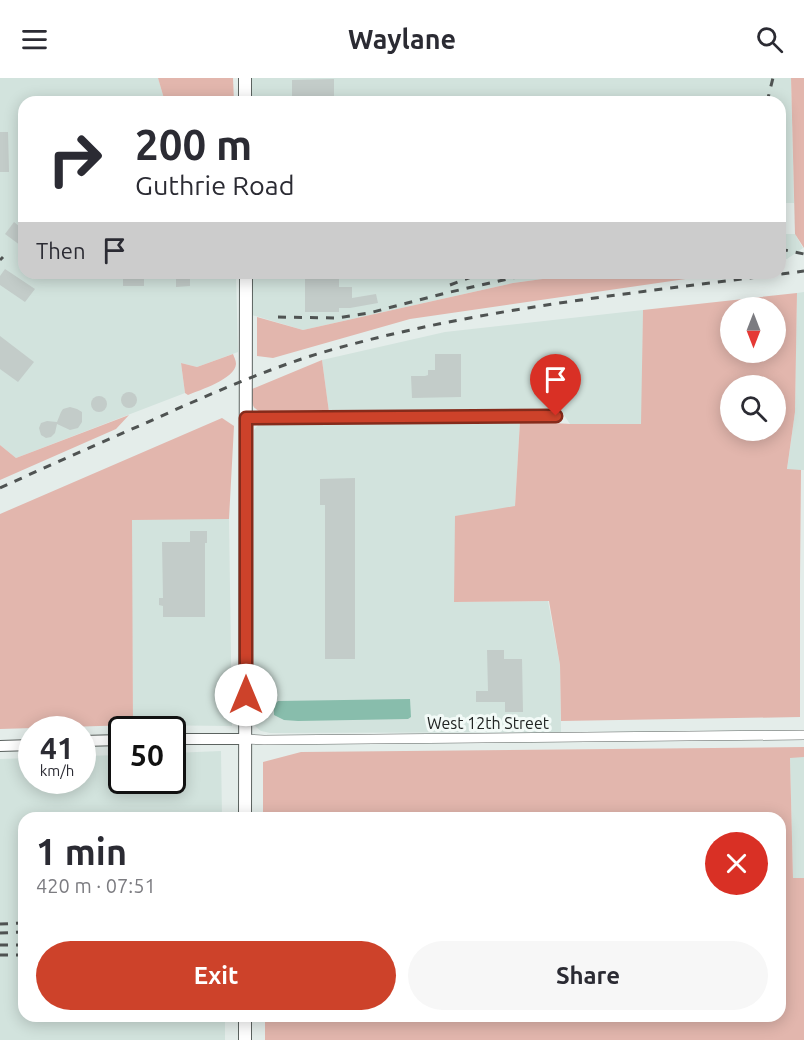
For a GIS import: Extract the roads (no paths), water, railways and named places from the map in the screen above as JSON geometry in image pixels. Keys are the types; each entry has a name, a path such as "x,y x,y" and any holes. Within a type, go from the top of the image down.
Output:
{"main road":[{"path":"245,78 245,96"},
{"path":"245,812 246,279"},
{"path":"245,1022 245,1040"}],"street":[{"path":"246,418 556,416"},
{"name":"West 12th Street","path":"186,739 804,735"},
{"path":"0,746 18,745"}],"railway":[{"path":"768,96 773,78"},
{"path":"786,250 804,254"},
{"path":"0,260 3,257"},
{"path":"786,273 804,271"},
{"path":"450,285 466,279"},
{"path":"278,317 337,318 369,313 508,279"},
{"path":"0,488 217,392 317,354 437,324 498,313 743,279"},
{"path":"0,924 18,923"},
{"path":"0,933 18,932"},
{"path":"0,945 18,945"},
{"path":"0,955 18,955"}]}
